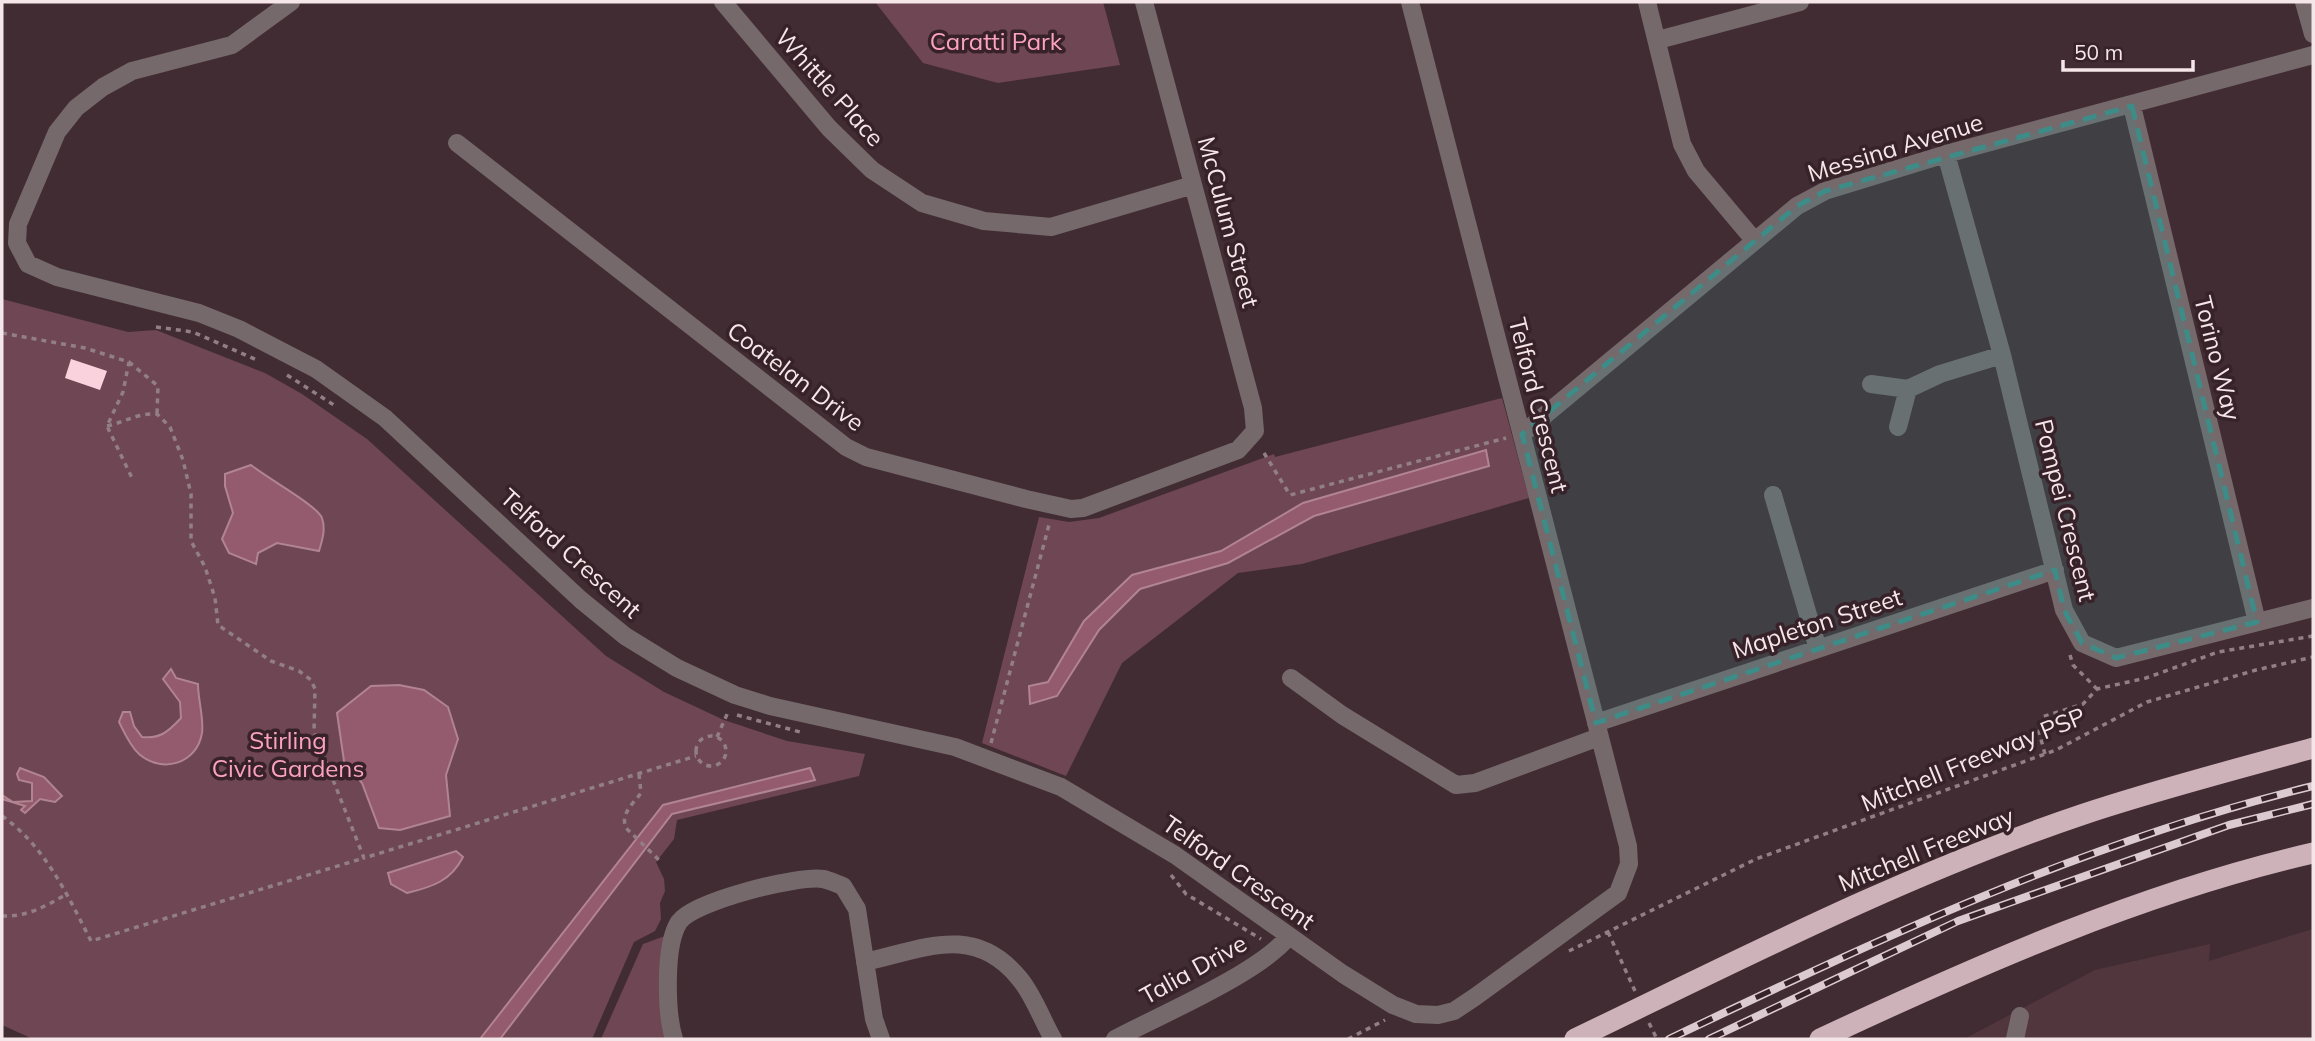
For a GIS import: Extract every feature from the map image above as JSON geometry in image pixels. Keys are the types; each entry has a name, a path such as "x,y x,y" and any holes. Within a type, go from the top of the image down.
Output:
{"highway":[{"name":"Mitchell Freeway","path":"1575,1039 1807,928 1970,858 2084,814 2313,748"},
{"path":"1820,1039 1994,961 2131,908 2273,862 2313,853"}],"street":[{"name":"Telford Crescent","path":"291,2 232,45 132,71 103,87 76,108 57,132 18,224 17,243 28,264 57,277 199,313 239,329 316,369 385,418 625,636 677,668 735,695 770,706 915,736 987,757 1061,787 1107,811 1283,943 1393,1005 1416,1014 1438,1015 1454,1011 1618,893 1626,880 1629,864 1628,846 1410,2"},
{"name":"Whittle Place","path":"723,2 829,128 872,170 922,203 984,221 1051,227 1193,185"},
{"name":"McCulum Street","path":"1144,2 1253,408 1255,431 1238,450"},
{"path":"1647,2 1682,144 1696,171 1754,240"},
{"path":"1658,40 1800,2"},
{"path":"2304,2 2313,34"},
{"name":"Messina Avenue","path":"1522,434 1797,205 1825,191 1945,154 2132,106 2313,55"},
{"name":"Torino Way","path":"2132,106 2257,622"},
{"name":"Coatelan Drive","path":"457,143 846,447 866,457 1071,509 1096,505 1238,450"},
{"name":"Pompei Crescent","path":"1945,154 2002,355 2064,610 2082,643 2116,658 2313,608"},
{"path":"1871,384 1908,389 1940,374 2002,355"},
{"path":"1898,427 1908,389"},
{"path":"1773,495 1818,649"},
{"name":"Mapleton Street","path":"1291,678 1342,715 1456,785 1475,783 1597,730 1818,649 2055,570"},
{"path":"674,1039 667,983 675,930 684,916 696,908 760,888 821,879 843,886 857,909 873,1019 881,1039"},
{"path":"865,962 947,943 979,946 1019,977 1053,1039"},
{"name":"Talia Drive","path":"1115,1039 1283,943"},
{"path":"2015,1039 2020,1016"}],"path":[{"path":"156,327 193,332 269,365"},
{"path":"2,333 85,348 130,362 158,386 157,414"},
{"path":"107,426 123,392 130,362"},
{"path":"278,370 340,409"},
{"path":"107,426 123,422 137,414 157,414 170,427 183,460 191,494 191,541 205,567 215,598 218,625 271,661 299,671 311,680 315,689 314,732 364,858"},
{"path":"107,426 132,478"},
{"path":"1264,453 1290,495 1522,434"},
{"path":"987,757 1054,505"},
{"path":"2045,754 2039,732 2042,717 2083,704 2097,690 2146,678 2218,652 2313,636"},
{"name":"Mitchell Freeway PSP","path":"1652,912 1756,859 2045,754 2162,697 2313,657"},
{"path":"716,706 765,724 816,735"},
{"path":"718,737 728,712"},
{"path":"705,736 718,737 725,746 724,757 716,765 704,765 696,756 696,744 705,736"},
{"path":"2,816 41,853 67,894 91,941 696,756"},
{"path":"639,774 641,793 625,814 626,828 659,860"},
{"path":"1166,870 1186,894 1283,943"},
{"path":"2,916 16,916 42,908 67,894"},
{"path":"1608,932 1635,992"},
{"path":"1646,1015 1657,1039"},
{"path":"1348,1039 1390,1017"}],"highlighted area":[{"path":"2132,106 2257,622 2116,658 2082,643 2064,610 2055,570 1596,723 1522,434 1797,206 1825,191"}],"shaded area":[{"path":"1486,450 1489,466 1314,516 1228,563 1140,589 1099,630 1057,696 1030,704 1029,686 1048,682 1084,621 1132,575 1221,551 1303,503"},
{"path":"251,465 301,499 322,518 324,526 319,551 277,543 258,553 256,564 229,553 222,539 233,513 225,486 225,474"},
{"path":"171,669 176,678 198,684 202,733 199,744 186,759 177,763 158,764 136,751 119,722 123,712 130,712 134,726 142,737 154,737 168,731 181,718 180,702 163,679"},
{"path":"399,685 424,690 448,707 458,739 446,775 450,816 400,830 379,828 362,783 344,761 337,713 371,686"},
{"path":"20,768 44,777 62,796 55,802 40,799 25,813 21,810 25,806 2,799 2,795 13,802 32,801 32,783 19,780 17,774"},
{"path":"810,768 815,780 672,814 500,1039 480,1039 663,805"},
{"path":"456,851 463,857 453,872 440,882 407,893 391,884 388,873"},
{"path":"2313,929 2313,1039 1964,1039 2095,970 2210,944 2209,961"}],"green space":[{"name":"Caratti Park","path":"875,2 1103,2 1120,65 998,83 923,63"},
{"name":"Stirling Civic Gardens","path":"2,299 128,332 156,330 265,373 302,394 367,439 606,656 664,692 724,720 787,741 865,754 859,776 677,820 674,839 656,862 664,879 665,891 660,903 661,919 655,931 634,942 592,1039 500,1039 672,814 814,780 810,768 663,805 480,1039 33,1039 2,1025"},
{"path":"1502,398 1529,498 1302,564 1238,573 1122,663 1066,776 982,743 1039,517 1069,522 1099,518 1274,454 1275,457"},
{"path":"665,936 659,983 666,1039 601,1039 643,944"}],"building":[{"path":"71,359 107,371 100,390 65,378"}],"railway":[{"path":"1669,1039 1905,930 2065,864 2146,835 2313,786"},
{"path":"1709,1039 1958,921 2229,825 2313,804"}]}
